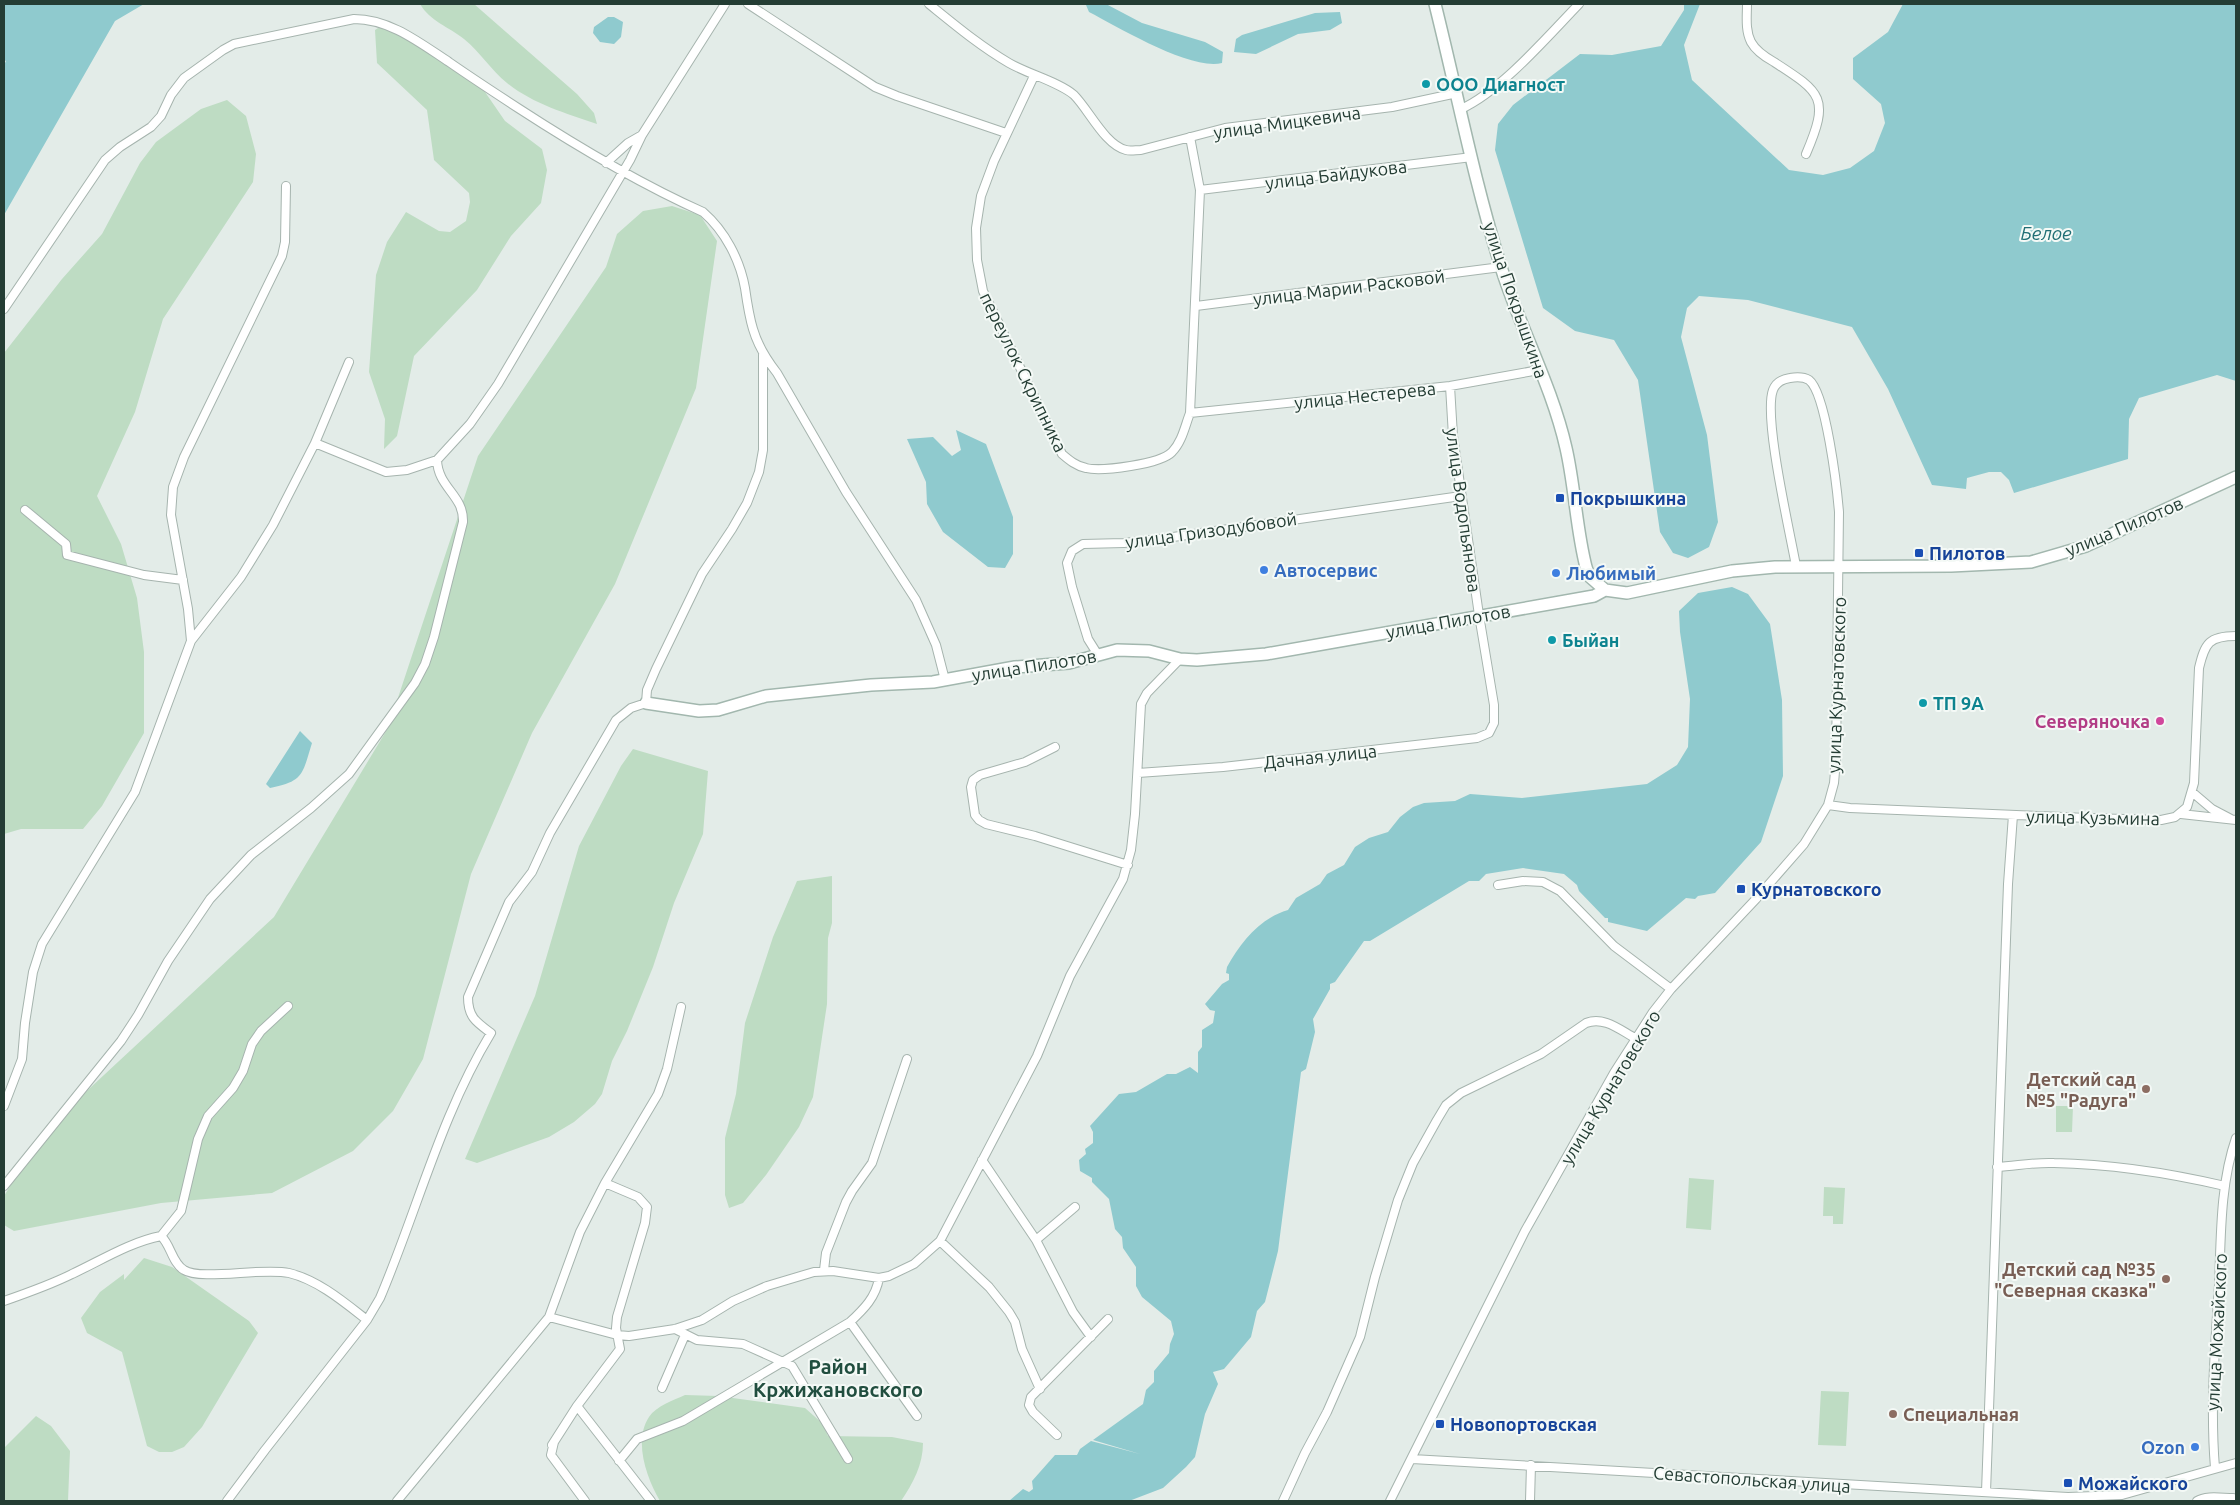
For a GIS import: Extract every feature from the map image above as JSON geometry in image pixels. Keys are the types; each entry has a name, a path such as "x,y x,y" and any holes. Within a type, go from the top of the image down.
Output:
{"street":[{"path":"315,443 386,472 397,472 437,460 470,424 498,384 642,135 725,4"},
{"path":"748,4 875,87 896,96 1006,133"},
{"name":"улица Мицкевича","path":"929,4 971,38 1008,63 1066,89 1116,146 1127,150 1141,150 1225,128 1392,107 1457,93"},
{"name":"улица Покрышкина","path":"1435,4 1501,267 1553,403 1567,449 1586,568 1589,576 1605,590"},
{"path":"1461,109 1477,100 1500,82 1544,41 1579,4"},
{"path":"1748,4 1747,32 1751,43 1762,54 1805,82 1816,95 1819,117 1806,154"},
{"path":"4,309 105,160 120,147 151,127 161,116 171,95 184,78 234,44 354,19 369,19 417,40 518,108 606,163 703,212 713,220 727,242 741,272 752,328 763,355 777,373 846,492 916,600 936,645 945,680"},
{"name":"переулок Скрипника","path":"1034,76 1006,133 981,196 976,228 977,260 983,291 1062,454 1071,462 1086,469 1154,462 1171,453 1180,441 1190,413 1200,190 1190,138"},
{"path":"606,163 628,143 642,135"},
{"name":"улица Байдукова","path":"1200,190 1472,157"},
{"path":"191,641 183,580 171,515 173,487 184,458 282,256 285,242 286,186"},
{"name":"улица Марии Расковой","path":"1196,306 1501,267"},
{"path":"227,1501 367,1320 380,1298 453,1107 467,1076 491,1033 477,1023 468,1010 468,997 509,902 532,872 550,833 616,720 631,708 646,703 647,690 656,668 702,574 737,520 759,472 763,450 763,355"},
{"path":"4,1106 22,1059 25,1023 33,972 42,944 135,792 191,641 241,577 258,551 315,443 349,362"},
{"name":"улица Нестерева","path":"1190,413 1450,386 1539,370"},
{"name":"улица Курнатовского","path":"1390,1501 1525,1232 1635,1038 1671,989 1785,867 1804,844 1828,805 1834,783 1836,760 1840,566 1836,481 1821,405 1816,390 1808,380 1800,377 1788,378 1777,382 1771,401 1773,440 1796,566"},
{"name":"улица Водопьянова","path":"1450,386 1453,436 1494,705 1494,723"},
{"path":"4,1186 121,1041 168,962 210,899 251,855 311,808 349,774 415,683 425,664 434,638 464,512 460,502 440,478 437,460"},
{"name":"улица Пилотов","path":"646,703 700,711 718,710 766,696 870,685 945,680 1015,668 1069,663 1117,650 1150,651 1180,660 1266,654 1594,596 1605,590 1627,593 1732,571 1796,566 1951,566 2031,562 2086,546 2236,477"},
{"name":"улица Гризодубовой","path":"1098,655 1088,639 1077,608 1067,563 1072,551 1083,544 1124,544 1462,496"},
{"path":"25,510 66,544 67,554 144,575 183,580"},
{"name":"улица Кузьмина","path":"1828,805 1850,808 2013,815 2161,820 2175,817 2182,814 2186,807 2196,776 2199,668 2203,651 2209,641 2216,638 2236,636"},
{"path":"549,1317 617,1335 629,1336 675,1329 702,1320 733,1301 767,1286 824,1270 879,1278 889,1276 914,1264 940,1241 1037,1056 1070,976 1123,879 1128,866 1135,814 1141,704 1147,693 1180,660"},
{"name":"Дачная улица","path":"1138,773 1223,767 1477,738 1489,733 1494,723"},
{"path":"1056,747 1037,757 980,775 973,780 971,787 975,815 986,824 1036,836 1128,866"},
{"path":"2192,792 2212,809 2234,820"},
{"path":"2182,814 2234,820"},
{"path":"1986,1492 2008,884 2013,815"},
{"path":"1498,885 1523,881 1543,882 1560,891 1614,946 1671,989"},
{"path":"4,1301 44,1288 120,1251 151,1238 161,1236 181,1211 198,1140 208,1116 233,1088 243,1071 252,1044 260,1031 288,1006"},
{"path":"397,1501 549,1317 580,1232 605,1183 658,1094 668,1068 680,1007"},
{"path":"1283,1501 1305,1453 1327,1412 1360,1337 1375,1277 1398,1200 1413,1163 1446,1105 1461,1093 1541,1054 1586,1023 1594,1020 1603,1021 1635,1038"},
{"path":"824,1270 826,1253 846,1202 872,1163 907,1059"},
{"name":"улица Можайского","path":"2215,1468 2212,1407 2225,1186 2233,1167 2236,1138"},
{"path":"982,1160 1036,1240 1073,1312 1091,1337"},
{"path":"1997,1167 2055,1163 2109,1167 2169,1173 2225,1186"},
{"path":"585,1501 551,1455 553,1443 577,1406 620,1349 617,1335 617,1317 645,1223 647,1207 638,1197 605,1183"},
{"path":"1036,1240 1075,1207"},
{"path":"161,1236 167,1241 182,1268 190,1273 271,1271 290,1273 310,1280 367,1320"},
{"path":"940,1241 989,1287 1009,1312 1015,1322 1022,1349 1040,1389"},
{"path":"619,1460 637,1439 682,1421 850,1322 874,1295 879,1278"},
{"path":"1057,1435 1032,1412 1029,1405 1032,1397 1108,1319"},
{"path":"850,1322 917,1416"},
{"path":"675,1329 697,1340 743,1344 792,1366 848,1459"},
{"path":"662,1388 685,1335"},
{"path":"577,1406 651,1501"},
{"name":"Севастопольская улица","path":"1412,1459 1433,1462 1531,1465 1880,1488 2068,1497 2105,1497 2148,1490 2236,1463"},
{"path":"1530,1501 1531,1465"},
{"path":"2197,1501 2200,1499 2233,1498"}],"green space":[{"path":"420,4 474,4 577,94 594,113 597,124 550,107 517,90 501,78 470,44 429,15"},
{"path":"384,24 474,76 505,121 542,149 547,170 541,203 511,236 477,290 414,356 397,436 384,449 385,419 369,372 376,275 387,242 406,212 439,231 450,232 466,221 470,202 469,193 434,160 427,110 377,63 375,30"},
{"path":"227,100 246,116 256,154 253,182 163,319 135,412 97,496 121,544 137,598 144,652 144,733 102,806 83,829 21,829 4,834 4,353 62,279 102,234 140,163 156,142 201,109"},
{"path":"672,206 700,215 717,241 696,388 615,584 532,733 471,874 423,1059 393,1111 353,1151 272,1193 161,1203 14,1231 4,1225 4,1196 38,1141 76,1101 274,917 388,728 478,456 606,267 617,234 643,211"},
{"path":"633,749 708,771 703,834 674,903 653,967 627,1031 612,1061 602,1094 595,1104 574,1122 549,1137 477,1163 465,1159 535,996 579,846 621,766"},
{"path":"832,876 832,923 828,938 827,1004 813,1097 799,1127 766,1175 743,1203 729,1208 725,1195 725,1138 736,1094 745,1023 773,937 797,881"},
{"path":"2056,1106 2073,1106 2072,1132 2056,1132"},
{"path":"1689,1178 1714,1180 1711,1230 1686,1228"},
{"path":"1824,1187 1845,1188 1843,1224 1833,1224 1833,1216 1823,1216"},
{"path":"144,1258 172,1267 249,1321 258,1333 202,1427 184,1447 172,1452 159,1452 147,1446 122,1352 87,1333 81,1318 100,1292 124,1274 124,1280"},
{"path":"1821,1391 1849,1392 1846,1446 1818,1445"},
{"path":"685,1395 718,1396 805,1408 822,1423 828,1436 892,1437 923,1443 919,1466 913,1481 901,1501 660,1501 644,1460 642,1437 644,1427 652,1413"},
{"path":"36,1416 51,1426 70,1451 68,1501 4,1501 4,1448"}],"water":[{"path":"4,4 144,4 115,21 4,215 4,65 6,61 4,60"},
{"path":"1106,4 1142,23 1205,42 1223,52 1222,63 1209,64 1192,61 1155,46 1089,12 1086,5"},
{"name":"Белое","path":"1684,4 1700,4 1684,45 1692,80 1789,170 1823,175 1850,168 1874,151 1885,123 1881,104 1853,79 1853,58 1888,32 1903,4 2236,4 2236,381 2217,375 2139,398 2129,419 2128,459 2014,493 2009,480 2001,472 1989,472 1967,478 1966,489 1932,485 1888,389 1852,327 1748,300 1699,296 1687,308 1681,337 1707,435 1718,522 1709,547 1688,558 1673,553 1660,532 1638,380 1614,340 1575,331 1543,308 1495,150 1498,124 1513,105 1580,54 1612,55 1661,46 1684,10"},
{"path":"1340,12 1342,23 1330,30 1298,34 1256,54 1234,52 1236,39 1242,35 1315,13"},
{"path":"608,17 614,17 623,22 621,37 614,44 600,42 593,33 594,27"},
{"path":"956,430 986,444 1013,517 1013,554 1005,568 988,567 943,532 927,504 926,482 907,439 933,437 952,456 961,450"},
{"path":"1732,587 1748,594 1770,624 1782,700 1783,776 1761,842 1715,893 1698,896 1695,899 1686,898 1647,931 1608,922 1608,918 1605,918 1579,891 1577,885 1564,874 1523,868 1486,874 1479,881 1469,881 1370,941 1364,941 1335,982 1330,984 1330,989 1313,1019 1315,1032 1306,1069 1301,1072 1278,1251 1265,1302 1257,1311 1251,1337 1224,1369 1213,1372 1218,1384 1205,1414 1195,1457 1163,1488 1129,1501 1009,1501 1023,1489 1029,1492 1033,1489 1032,1481 1055,1455 1077,1455 1080,1449 1091,1441 1140,1454 1093,1440 1143,1404 1146,1390 1154,1382 1154,1371 1169,1353 1174,1334 1171,1321 1142,1297 1136,1286 1136,1267 1123,1248 1122,1237 1115,1229 1109,1199 1092,1182 1092,1178 1080,1171 1079,1160 1086,1154 1085,1149 1093,1143 1093,1132 1090,1126 1119,1094 1136,1092 1167,1074 1176,1074 1190,1067 1198,1073 1198,1052 1202,1047 1202,1030 1213,1023 1215,1011 1210,1010 1205,1004 1222,984 1229,980 1229,974 1226,973 1227,967 1245,940 1260,925 1288,910 1296,898 1320,884 1327,874 1344,865 1355,847 1369,838 1388,832 1400,817 1413,807 1424,803 1455,801 1470,794 1522,798 1647,784 1677,765 1688,747 1690,699 1680,632 1679,611 1698,593"},
{"path":"300,731 312,743 300,775 290,783 270,788 266,784"}],"place":[{"name":"ООО Диагност","path":"1426,84"},
{"name":"Покрышкина","path":"1560,498"},
{"name":"Пилотов","path":"1919,553"},
{"name":"Автосервис","path":"1264,570"},
{"name":"Любимый","path":"1556,573"},
{"name":"Быйан","path":"1552,640"},
{"name":"ТП 9А","path":"1923,703"},
{"name":"Северяночка","path":"2160,721"},
{"name":"Курнатовского","path":"1741,889"},
{"name":"Детский сад №5 \"Радуга\"","path":"2146,1089"},
{"name":"Детский сад №35 \"Северная сказка\"","path":"2166,1279"},
{"name":"Специальная","path":"1893,1414"},
{"name":"Новопортовская","path":"1440,1424"},
{"name":"Ozon","path":"2195,1447"},
{"name":"Можайского","path":"2068,1483"}],"district":[{"name":"Район Кржижановского","path":"838,1378"}]}
